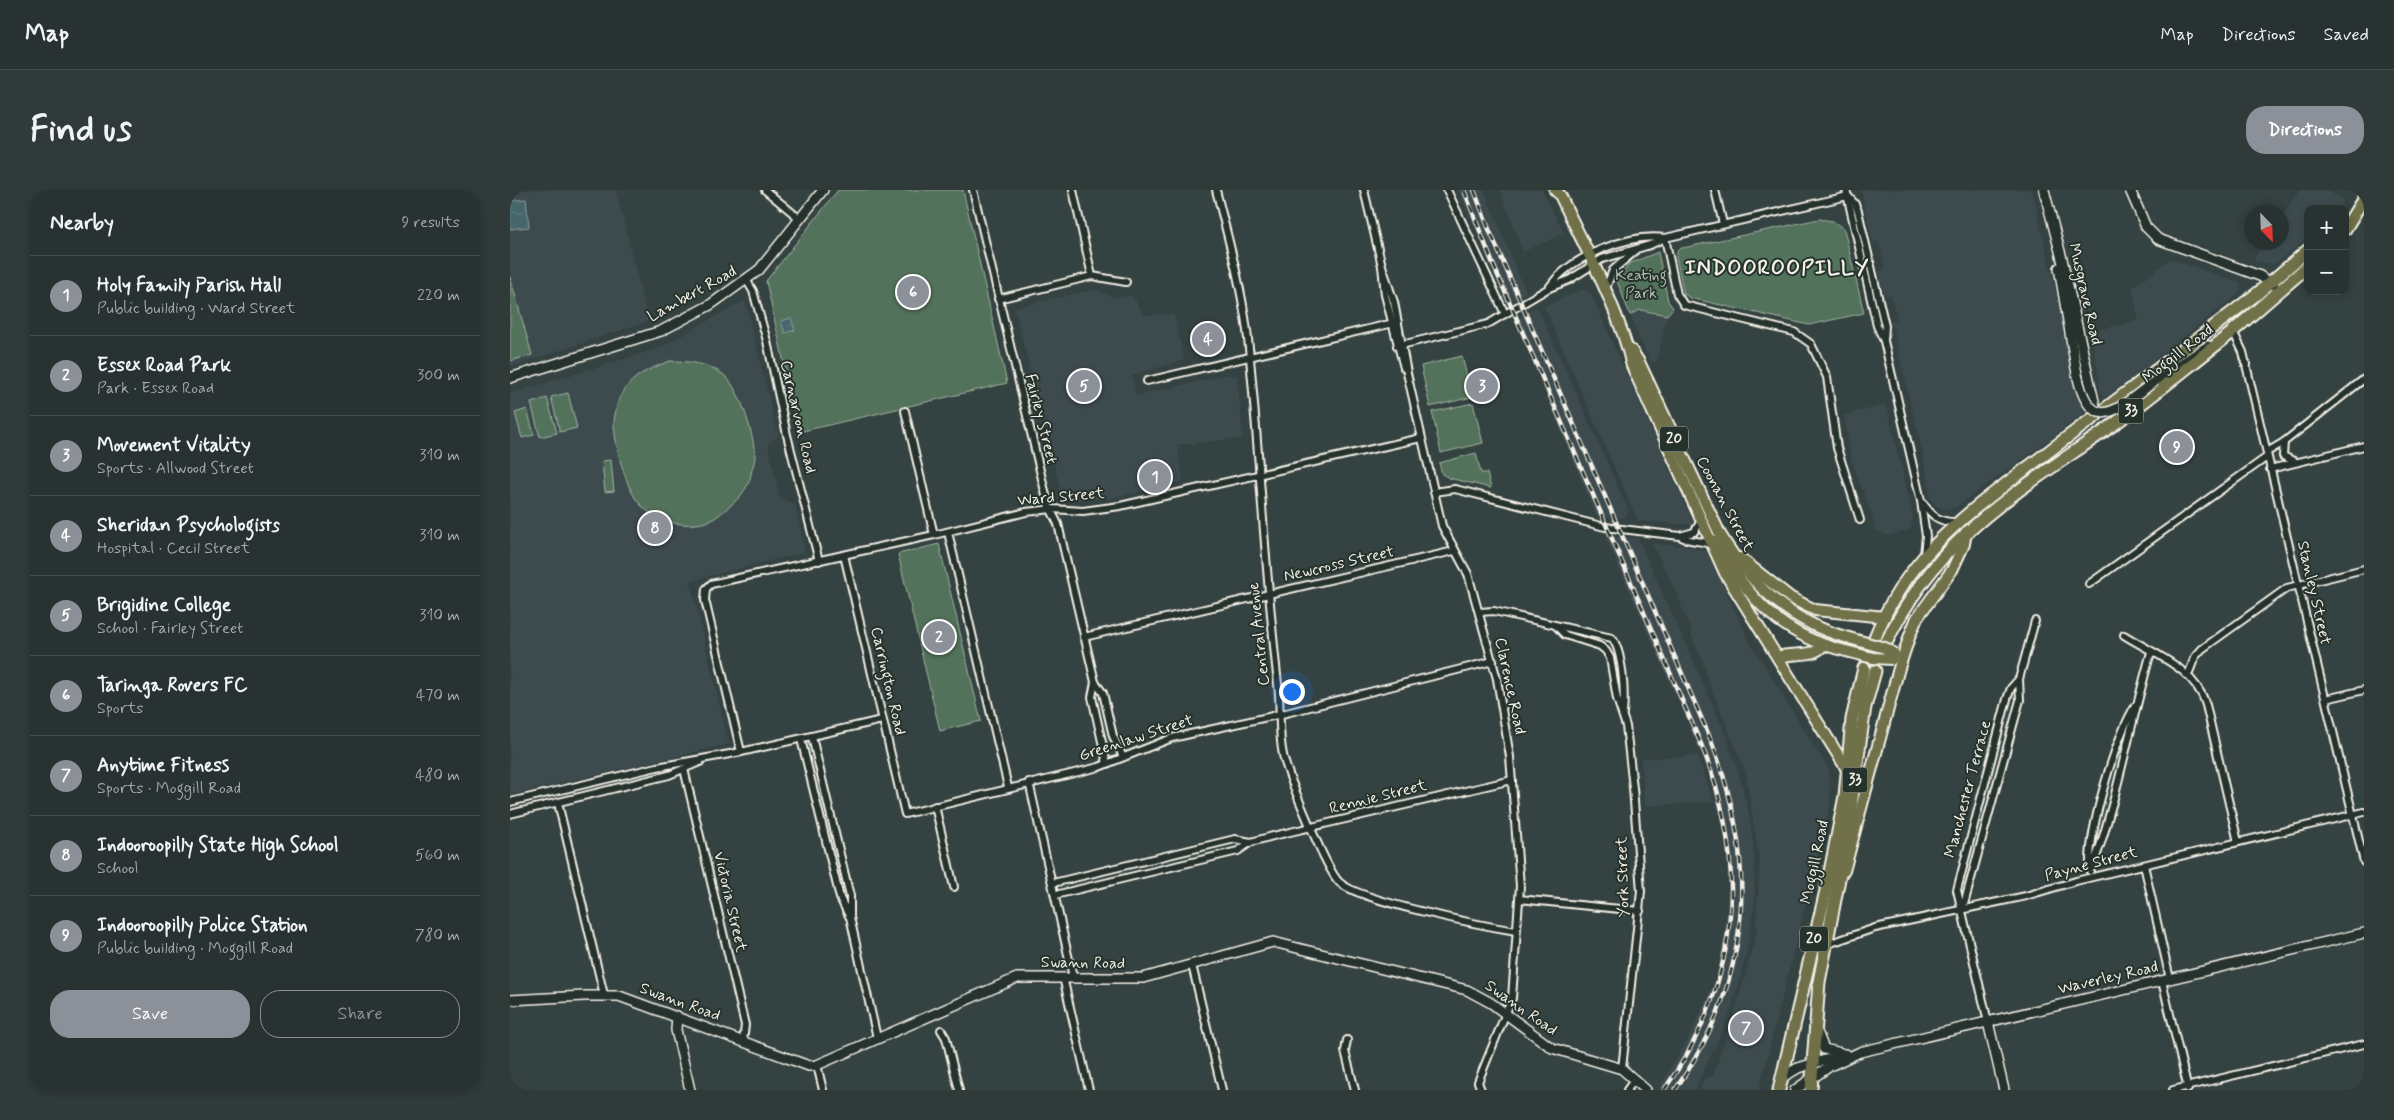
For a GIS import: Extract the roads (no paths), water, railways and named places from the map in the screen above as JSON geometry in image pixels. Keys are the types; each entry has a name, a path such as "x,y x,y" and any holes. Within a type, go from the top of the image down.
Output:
{"highway":[{"path":"2349,211 2364,197"},
{"path":"2349,222 2364,197"},
{"name":"Moggill Road","path":"1874,640 1906,579 1924,555 1958,522 2096,413 2271,282 2304,253"},
{"name":"Moggill Road","path":"1886,643 1917,587 1945,553 1966,532 2001,503 2133,410 2232,333 2304,269"},
{"name":"Moggill Road","path":"1781,1086 1826,891 1845,796 1852,719 1870,669 1846,840 1825,945 1815,1027 1811,1084"}],"main road":[{"name":"Coonan Street","path":"1558,192 1607,296 1627,345 1632,366 1725,574 1848,771"},
{"name":"Coonan Street","path":"1627,345 1639,362 1720,534 1734,556 1758,586 1780,606 1809,623 1885,648 1895,660"},
{"name":"Coonan Street","path":"1676,464 1683,472 1726,559 1758,604 1779,622 1823,645 1873,658 1895,660"},
{"path":"1895,660 1905,650 1917,618 1960,556 1966,532"},
{"path":"1734,556 1744,560 1777,589 1810,608 1829,613 1885,617"},
{"path":"1778,657 1790,653 1814,652 1820,649 1823,645 1817,630 1809,623"},
{"name":"Moggill Road","path":"1837,890 1849,858 1895,660"}],"street":[{"path":"765,190 800,219"},
{"name":"Lambert Road","path":"510,378 661,331 710,305 746,281 770,257 823,190"},
{"name":"Fairley Street","path":"973,190 1048,504 1058,524 1095,682 1103,693 1112,734 1123,756"},
{"path":"1073,190 1092,276"},
{"name":"Central Avenue","path":"1216,190 1243,306 1250,356 1268,594 1284,758 1333,874 1341,884 1351,890 1492,928 1516,931"},
{"name":"Clarence Road","path":"1364,190 1382,266 1385,295 1395,323 1442,526 1468,574 1493,661 1500,694 1512,780 1519,861 1519,899 1512,998 1478,1082 1481,1090"},
{"path":"1448,190 1506,314"},
{"path":"1715,190 1723,224"},
{"name":"Musgrave Road","path":"2044,190 2096,413"},
{"path":"2130,190 2146,227 2158,239 2271,282 2279,291"},
{"path":"1607,296 1606,285 1613,270 1625,258 1644,247 1665,238 1847,193 1858,211 1885,326 1884,341 1921,501 1926,536 1924,555"},
{"path":"1400,345 1482,326 1549,288 1569,280 1591,260 1600,248 1652,237 1665,238"},
{"path":"1665,238 1677,293 1684,304 1794,332 1811,344 1827,377 1837,448 1860,520"},
{"path":"2056,240 2061,289 2078,374 2084,400 2091,409 2102,413 2119,408 2155,381 2232,333"},
{"path":"1549,288 1557,277 1591,260 1644,247"},
{"path":"998,299 1092,276 1126,282"},
{"name":"Carnarvon Road","path":"746,281 753,291 767,341 787,435 819,561"},
{"path":"1147,381 1395,323"},
{"name":"Stanley Street","path":"2232,333 2243,352 2364,862"},
{"path":"2089,584 2267,455 2364,379"},
{"path":"905,411 934,535"},
{"name":"Ward Street","path":"741,752 705,600 706,589 711,584 844,556 1026,512 1052,509 1083,511 1110,508 1421,438"},
{"path":"2284,442 2283,456 2298,462"},
{"path":"2270,468 2364,446"},
{"path":"1434,492 1455,489 1605,528 1680,536 1694,532 1701,521"},
{"path":"1921,501 1936,519 1958,522"},
{"path":"948,532 1008,787"},
{"path":"1680,536 1684,539 1707,542 1711,546"},
{"name":"Newcross Street","path":"1084,638 1454,551"},
{"name":"Carrington Road","path":"844,556 905,814"},
{"path":"2188,675 2195,657 2204,647 2279,593 2298,585 2364,569"},
{"name":"York Street","path":"1479,612 1494,611 1612,638 1618,650 1624,700 1623,714 1633,788 1640,911 1622,1069"},
{"name":"Manchester Terrace","path":"1963,909 2020,700 2019,679 2035,621"},
{"name":"York Street","path":"1556,626 1566,635 1600,646 1606,651 1610,658 1616,699 1623,714"},
{"path":"2124,635 2188,675 2197,685 2204,699 2238,842"},
{"path":"2089,874 2100,847 2133,728 2136,703 2151,652"},
{"name":"Greenlaw Street","path":"905,814 1107,764 1172,738 1280,714 1493,661"},
{"name":"Manchester Terrace","path":"2004,1090 1958,885 2007,699 2011,688 2019,679"},
{"name":"Fairley Street","path":"1095,682 1092,698 1107,764"},
{"path":"2326,699 2364,690"},
{"path":"2089,874 2092,838 2112,762 2122,728 2136,703"},
{"path":"510,802 657,767 741,752 882,720"},
{"path":"812,737 850,896 850,916 877,1038"},
{"path":"801,739 840,898 850,916"},
{"path":"510,814 684,769 706,758"},
{"name":"Victoria Street","path":"684,769 745,1025 743,1042"},
{"name":"Rennie Street","path":"1055,895 1238,851 1251,842 1512,780"},
{"path":"1029,782 1073,977"},
{"path":"558,803 604,996"},
{"path":"935,806 954,887"},
{"name":"Payne Street","path":"1825,945 1912,919 2026,896 2089,874 2144,865 2364,812"},
{"name":"Rennie Street","path":"1053,883 1235,839 1251,842"},
{"path":"2144,865 2188,1088"},
{"path":"1519,899 1640,911"},
{"name":"Waverley Road","path":"1781,1086 1794,1070 1845,1054 2364,933"},
{"name":"Swann Road","path":"510,1000 604,996 623,997 800,1064 817,1065 1007,982 1025,977 1143,978 1276,942 1456,987 1482,998 1552,1048 1622,1069 1645,1089"},
{"path":"1192,965 1222,1090"},
{"path":"1063,977 1089,1090"},
{"path":"677,1016 676,1030 690,1090"},
{"path":"1815,1027 1824,1049 1845,1054"},
{"path":"941,1030 946,1038 959,1090"},
{"path":"1347,1040 1345,1051 1355,1090"},
{"path":"2173,1090 2188,1088 2364,1044"},
{"name":"Waverley Road","path":"1795,1090 1811,1084 1837,1062 1860,1052"},
{"path":"817,1065 823,1090"},
{"path":"1627,1090 1635,1079"}],"water":[{"path":"526,199 529,227 510,229 510,201"},
{"path":"791,318 795,330 785,333 781,321"}],"railway":[{"path":"1464,190 1493,264 1701,744 1717,789 1727,834 1731,878 1729,922 1722,966 1709,1008 1689,1050 1664,1090"},
{"path":"1474,190 1488,227 1710,738 1726,784 1736,830 1741,875 1740,919 1733,963 1720,1006 1701,1048 1675,1090"}],"place":[{"name":"Taringa Rovers FC","path":"913,292"},
{"name":"Sheridan Psychologists","path":"1208,339"},
{"name":"Brigidine College","path":"1084,386"},
{"name":"Movement Vitality","path":"1482,386"},
{"name":"Indooroopilly Police Station","path":"2177,447"},
{"name":"Holy Family Parish Hall","path":"1155,477"},
{"name":"Indooroopilly State High School","path":"655,528"},
{"name":"Essex Road Park","path":"939,637"},
{"name":"Anytime Fitness","path":"1746,1028"}],"district":[{"name":"INDOOROOPILLY","path":"1777,268"}],"park label":[{"name":"Keating Park","path":"1641,284"}]}
